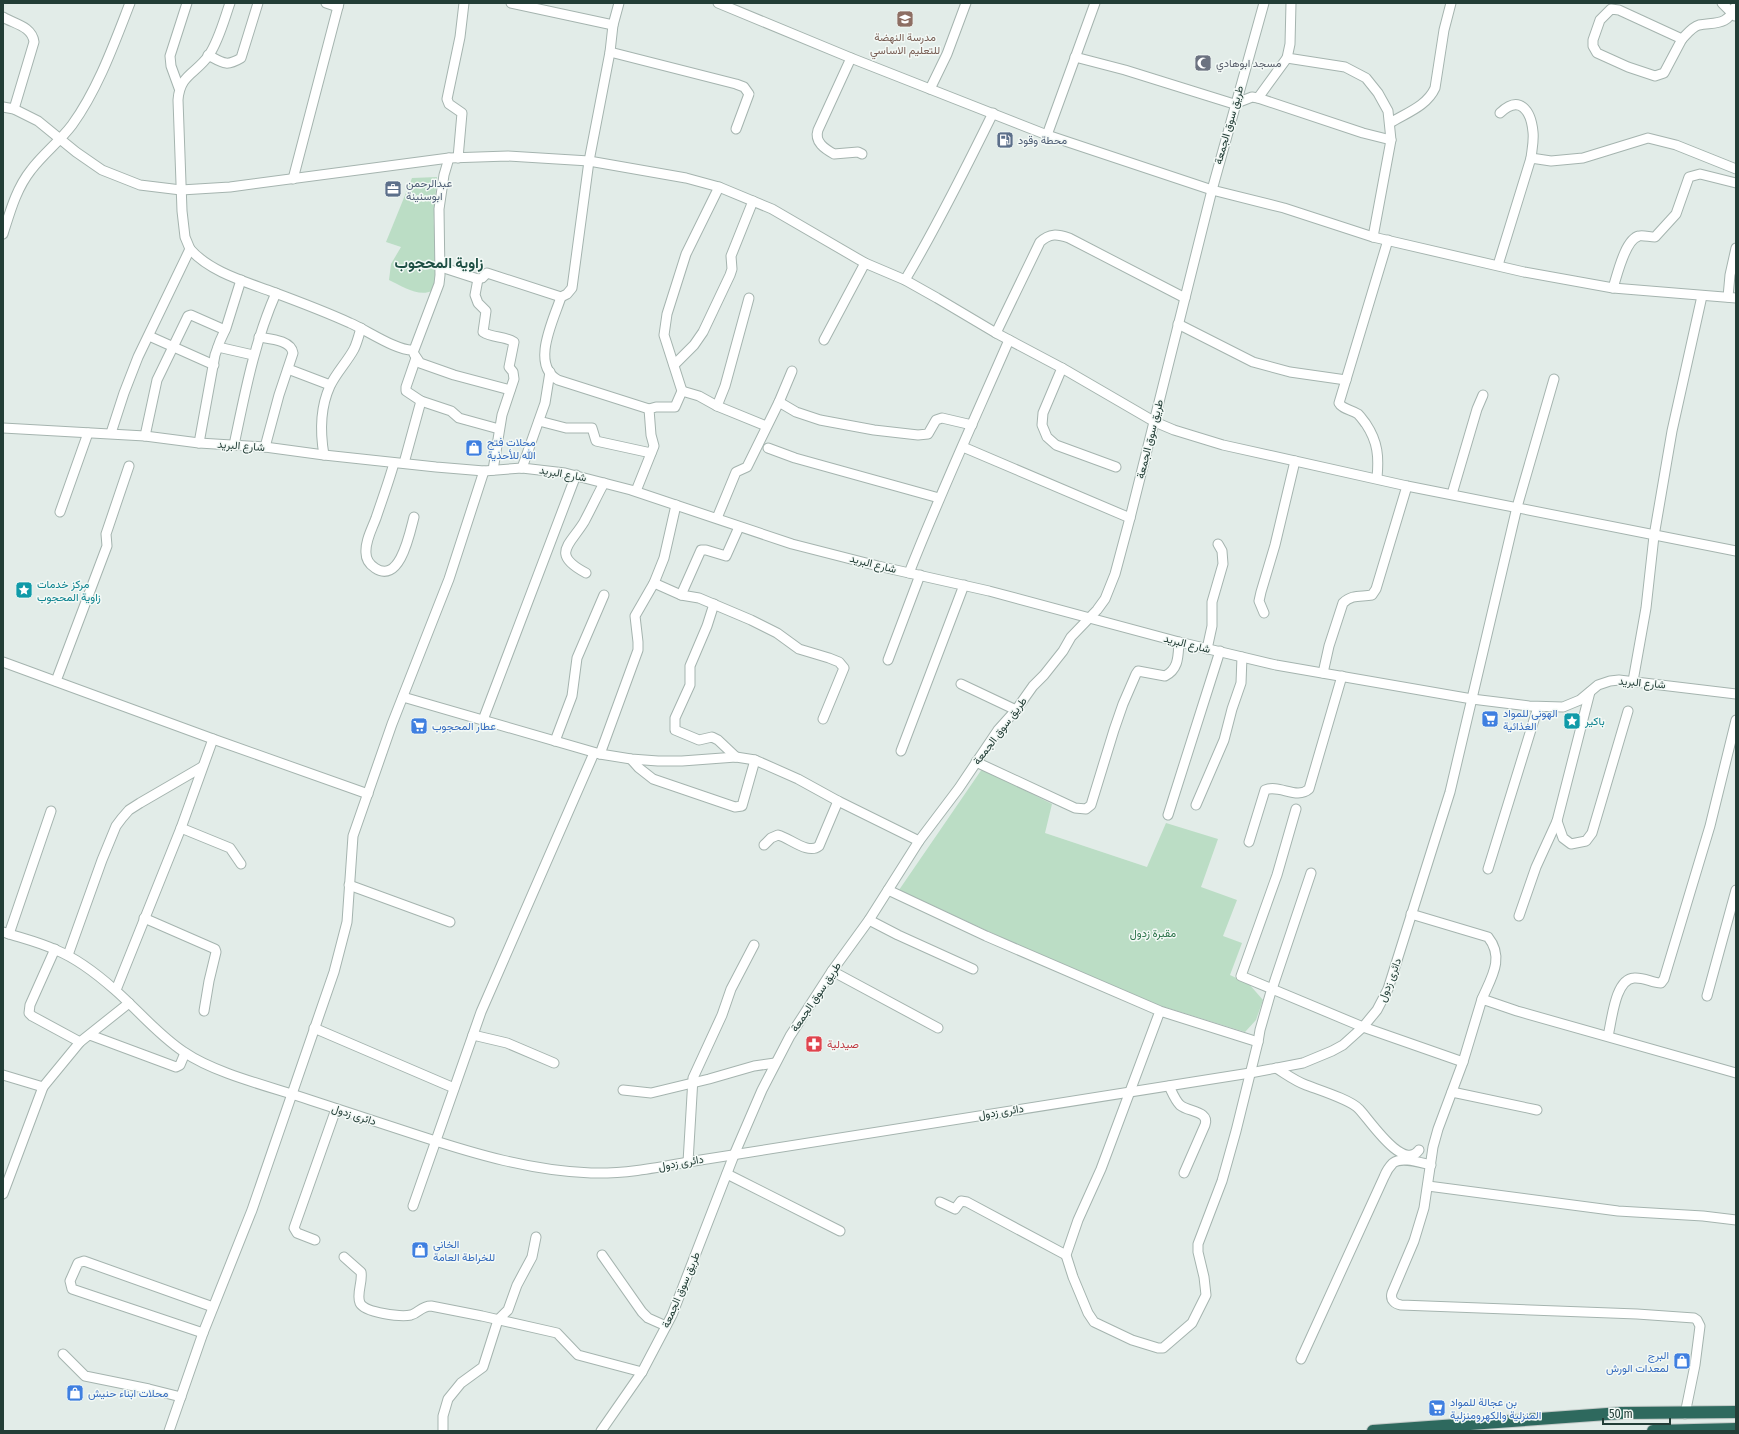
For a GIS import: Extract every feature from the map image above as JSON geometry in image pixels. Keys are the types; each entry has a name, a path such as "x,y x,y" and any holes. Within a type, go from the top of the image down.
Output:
{"highway":[{"path":"1373,1431 1621,1413 1685,1414 1736,1412"},
{"path":"1653,1431 1736,1429"}],"street":[{"path":"3,232 21,185 40,158 72,124 86,101 112,48 130,3"},
{"path":"187,3 170,56 171,66 179,88 181,190 184,230 190,249 204,262 241,280 341,319 414,354 420,363 454,375 510,390"},
{"path":"179,88 208,55 220,32 230,3"},
{"path":"208,55 225,64 232,63 241,58 258,3"},
{"path":"293,179 338,5 326,3"},
{"path":"458,158 462,113 449,104 447,99 460,37 464,3"},
{"path":"511,3 613,25"},
{"path":"441,267 478,279 482,278 487,273 561,297 567,294 572,288 589,161 610,52 613,25 619,3"},
{"path":"718,3 851,58 1047,135 1212,190 1284,208 1373,237 1524,272 1613,288 1702,296 1732,297 1730,275 1736,248"},
{"path":"930,89 947,54 966,3"},
{"path":"1047,135 1095,3"},
{"name":"طريق سوق الجمعة","path":"601,1431 642,1372 666,1326 734,1155 775,1063 790,1036 832,972 869,920 919,840 959,788 998,730 1063,651 1071,637 1098,610 1110,588 1155,422 1178,324 1234,104 1256,36 1264,3"},
{"path":"1258,98 1287,58 1290,44 1291,3"},
{"path":"1390,123 1425,102 1431,96 1435,88 1444,30 1451,3"},
{"path":"1682,39 1619,10 1611,9 1600,20 1593,40 1593,46 1597,53 1628,67 1655,76 1664,73 1682,39 1688,32 1698,26 1721,22 1735,12 1722,3"},
{"path":"3,18 26,29 33,38 34,42 14,109"},
{"path":"610,52 715,78 744,87 749,94 736,129"},
{"path":"1075,57 1133,72 1234,104 1252,97 1258,98 1362,133 1392,140"},
{"path":"851,58 818,130 817,138 819,143 834,154 858,152 862,154"},
{"path":"1287,58 1345,67 1366,78 1378,93 1388,111 1392,140 1373,237"},
{"path":"1498,265 1531,158 1533,133 1528,111 1522,106 1514,104 1506,108 1500,114"},
{"path":"3,106 14,109 38,121 89,162 116,176 140,185 181,190 293,179 449,158 508,156 589,161 686,178 719,187 772,209 865,262 905,280 1155,422 1200,439 1408,486 1654,536 1736,551"},
{"path":"905,280 938,223 993,113"},
{"path":"1531,158 1551,161 1583,158 1648,138 1676,145 1736,169"},
{"path":"449,158 444,175 439,209 441,267 439,284 415,348 406,391 421,401 451,411 459,418 499,429"},
{"path":"1613,288 1619,267 1629,245 1636,237 1641,235 1655,237 1668,224 1676,214 1689,177 1700,174 1736,183"},
{"path":"561,297 545,346 544,358 547,368 558,380 649,409 652,407 675,407 682,391 664,335 665,321 671,297 686,254 719,187"},
{"path":"674,365 694,345 703,332 730,276 732,269 731,256 753,202"},
{"path":"996,333 1040,242 1051,235 1059,235 1069,238 1185,298"},
{"path":"1377,478 1377,447 1372,434 1360,416 1340,405 1339,399 1388,240"},
{"path":"110,433 124,393 148,336 190,249"},
{"path":"824,340 865,262"},
{"path":"169,1431 203,1333 252,1210 293,1094 342,944 347,922 353,836 403,697 449,580 489,471 514,375 509,364 514,342 483,332 486,311 478,303 475,295 478,279"},
{"path":"199,443 218,347 241,280"},
{"path":"234,445 253,355 276,293"},
{"path":"1633,681 1646,608 1654,536 1672,431 1702,296"},
{"path":"717,406 725,386 749,298"},
{"path":"145,436 157,380 189,315 225,330"},
{"path":"1178,324 1253,362 1290,372 1346,380"},
{"path":"324,456 321,438 322,410 330,385 354,349 360,328"},
{"path":"148,336 214,364"},
{"path":"259,337 289,345 293,353 265,447"},
{"path":"909,573 938,498 963,447 1009,340"},
{"path":"218,347 253,355"},
{"path":"1062,368 1043,413 1042,425 1047,437 1056,445 1116,467"},
{"path":"288,369 330,385"},
{"path":"717,518 736,472 747,467 779,402 792,371"},
{"path":"522,468 545,403 550,372"},
{"name":"دائرى زدول","path":"6,933 55,949 68,955 116,990 160,1033 185,1053 231,1074 477,1154 521,1164 576,1172 628,1172 1250,1073 1303,1063 1320,1057 1343,1044 1363,1027 1377,1010 1388,989 1450,792 1517,507 1554,379"},
{"path":"682,391 700,396 717,406 766,426"},
{"path":"1452,494 1477,409 1483,395"},
{"path":"414,516 403,552 394,567 388,571 382,571 372,566 366,559 367,543 399,463 421,401"},
{"path":"779,402 796,412 820,420 874,430 918,435 928,434 936,420 942,418 972,425"},
{"path":"636,491 654,446 651,435 649,409"},
{"path":"539,421 566,428 592,428 596,441 650,453"},
{"name":"شارع البريد","path":"3,428 110,433 199,443 265,447 324,456 399,463 489,471 522,468 576,475 636,491 792,544 964,585 1207,649 1323,673 1472,699 1507,704 1563,706 1580,700 1598,685 1610,681 1633,681 1736,694"},
{"path":"60,512 88,433"},
{"path":"963,447 1130,518"},
{"path":"768,448 795,458 938,498"},
{"path":"1264,613 1259,601 1295,461"},
{"path":"56,682 107,546 106,534 129,466"},
{"path":"483,720 576,475"},
{"path":"586,573 572,565 566,554 567,545 585,519 604,482"},
{"path":"1323,673 1329,646 1343,603 1348,598 1355,596 1372,595 1376,590 1408,486"},
{"path":"413,1206 473,1034 597,753 638,650 635,616 654,583 664,558 676,504"},
{"path":"681,595 701,550 726,556 739,527"},
{"path":"1207,649 1212,626 1212,598 1223,564 1222,551 1218,544"},
{"path":"888,660 920,575"},
{"path":"654,583 681,595 699,598 714,604 777,633 799,649 829,658 842,664 844,668 823,719"},
{"path":"901,751 964,585"},
{"path":"555,741 572,696 577,658 604,595"},
{"path":"714,604 707,626 690,666 690,685 675,718 675,730 699,740 712,737 718,740 736,757"},
{"path":"976,762 1065,804 1083,810 1089,808 1092,805 1123,704 1136,674 1138,671 1143,671 1165,676 1172,672 1177,664 1180,642"},
{"path":"1168,814 1220,651"},
{"path":"1196,805 1224,740 1241,683 1242,657"},
{"path":"3,662 213,740 368,794"},
{"path":"1249,842 1265,790 1273,788 1301,793 1309,790 1342,676"},
{"path":"961,684 1016,710"},
{"path":"1518,916 1536,867 1557,821 1590,692"},
{"path":"403,697 597,753 631,759 682,761 736,757 755,760 798,779 838,801 919,840"},
{"path":"1488,869 1538,706"},
{"path":"1557,821 1563,838 1571,844 1586,841 1592,833 1628,711"},
{"path":"1608,1036 1619,990 1625,981 1632,978 1642,978 1656,983 1661,983 1664,979 1710,826 1736,720"},
{"path":"116,990 181,828 213,740"},
{"path":"631,759 639,768 653,779 735,807 742,806 755,760"},
{"path":"68,955 102,860 116,826 129,810 202,767"},
{"path":"764,845 771,838 778,835 809,849 816,848 819,846 838,801"},
{"path":"1296,809 1277,874 1241,976 1363,1027 1462,1062"},
{"path":"6,933 51,811"},
{"path":"181,828 230,848 241,864"},
{"path":"1160,1012 1101,1169 1078,1220 1066,1254 1073,1277 1088,1313 1094,1322 1132,1340 1158,1348 1166,1347 1189,1325 1206,1295 1206,1286 1199,1258 1198,1244 1226,1168 1244,1102 1260,1030 1272,989 1311,873"},
{"path":"349,885 450,922"},
{"path":"888,890 986,936 1160,1012 1258,1042"},
{"path":"1707,996 1736,890"},
{"path":"1411,914 1488,937 1495,945 1496,966 1482,999 1452,1092 1438,1129 1433,1147 1428,1186 1414,1241 1392,1293 1392,1299 1397,1304 1694,1318 1700,1326 1696,1365 1685,1414"},
{"path":"144,918 215,949 216,952 204,1011"},
{"path":"869,920 898,935 973,969"},
{"path":"688,1162 692,1084 698,1066 722,1015 729,993 754,945"},
{"path":"55,949 30,1005 29,1013 80,1042"},
{"path":"832,972 938,1028"},
{"path":"1482,999 1517,1011 1736,1072"},
{"path":"3,1194 43,1087 80,1042 129,1003"},
{"path":"314,1028 454,1088"},
{"path":"473,1034 506,1043 554,1063"},
{"path":"90,1035 176,1067 180,1065 185,1053"},
{"path":"623,1090 651,1093 692,1084 754,1066 775,1063"},
{"path":"1276,1068 1296,1080 1355,1105 1394,1149 1411,1155 1416,1154 1419,1150"},
{"path":"3,1075 43,1087"},
{"path":"1169,1086 1181,1106 1203,1114 1205,1119 1205,1125 1184,1173"},
{"path":"1452,1092 1537,1110"},
{"path":"315,1240 298,1233 294,1228 336,1109"},
{"path":"1301,1359 1380,1184 1389,1169 1394,1163 1400,1160 1431,1165"},
{"path":"727,1174 840,1231"},
{"path":"1428,1186 1618,1211 1703,1216 1736,1220"},
{"path":"940,1202 955,1209 961,1201 967,1202 1066,1254"},
{"path":"443,1431 444,1416 448,1399 462,1383 483,1367 498,1320 508,1310 517,1285 532,1257 536,1238"},
{"path":"602,1256 642,1312 648,1318 666,1326"},
{"path":"344,1257 361,1272 359,1298 361,1305 366,1308 399,1316 412,1314 424,1307 430,1306 498,1320 557,1334 578,1355 642,1372"},
{"path":"203,1333 72,1289 70,1281 78,1264 84,1261 213,1307"},
{"path":"63,1354 85,1376 149,1389 181,1398"}],"green space":[{"path":"437,177 434,209 434,235 438,259 438,275 432,291 421,293 410,290 389,280 391,264 401,247 386,242 412,178"},
{"name":"مقبرة زدول","path":"982,769 1052,804 1045,833 1147,867 1166,823 1218,839 1201,887 1237,900 1223,936 1242,943 1230,975 1249,984 1263,1000 1256,1020 1245,1032 1142,1000 1085,976 899,890"}],"place":[{"name":"مدرسة النهضة للتعليم الاساسي","path":"905,19"},
{"name":"مسجد ابوهادي","path":"1203,63"},
{"name":"محطة وقود","path":"1005,140"},
{"name":"عبدالرحمن ابوسنينة","path":"393,189"},
{"name":"محلات فتح الله للأحذية","path":"474,448"},
{"name":"مركز خدمات زاوية المحجوب","path":"24,590"},
{"name":"الهونى للمواد الغذائية","path":"1490,719"},
{"name":"باكير","path":"1572,721"},
{"name":"عطار المحجوب","path":"419,726"},
{"name":"صيدلية","path":"814,1044"},
{"name":"الخاني للخراطة العامة","path":"420,1250"},
{"name":"البرج لمعدات الورش","path":"1682,1361"},
{"name":"محلات ابناء حنيش","path":"75,1393"},
{"name":"بن عجالة للمواد المنزلية والكهرومنزلية","path":"1437,1408"}],"district":[{"name":"زاوية المحجوب","path":"439,263"}]}
